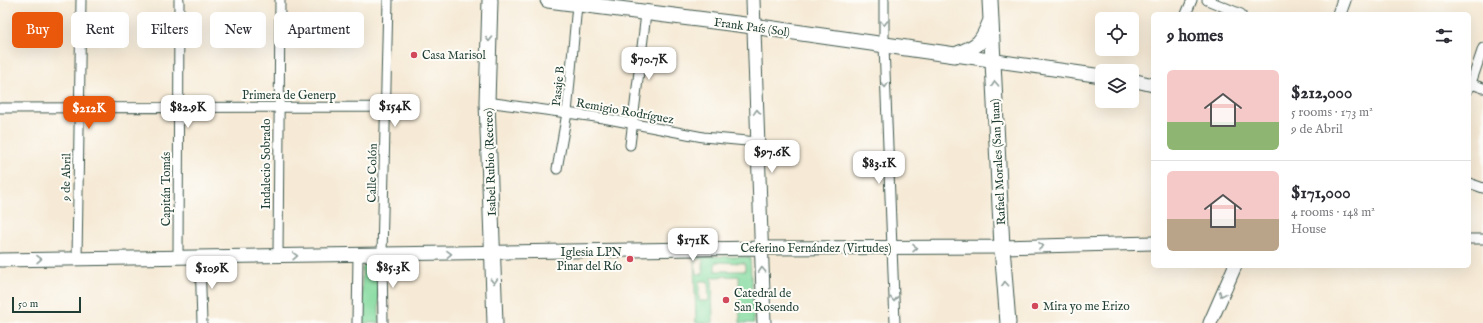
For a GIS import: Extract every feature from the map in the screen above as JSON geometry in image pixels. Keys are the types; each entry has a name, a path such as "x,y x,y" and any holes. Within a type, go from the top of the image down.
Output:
{"main road":[{"name":"Isabel Rubio (Recreo)","path":"490,0 487,102 495,323"},
{"name":"Frank País (Sol)","path":"548,0 646,14 754,26 884,46 956,55"},
{"name":"Rafael Morales (San Juan)","path":"990,0 1002,247 1008,323"},
{"path":"956,55 975,48 984,39 991,20"}],"street":[{"name":"9 de Abril","path":"77,259 81,0"},
{"name":"Capitán Tomás","path":"178,0 178,258"},
{"name":"Indalecio Sobrado","path":"278,256 280,0"},
{"name":"Calle Colón","path":"383,323 382,255 388,0"},
{"path":"753,0 764,323"},
{"path":"884,0 884,46 895,323"},
{"path":"1187,12 1192,0"},
{"path":"1208,0 1236,12"},
{"path":"1340,12 1344,0"},
{"name":"Pasaje B","path":"557,169 567,113 578,5"},
{"path":"630,145 634,124 646,14"},
{"path":"1471,82 1483,48"},
{"path":"956,55 1095,75"},
{"path":"1139,82 1151,85"},
{"path":"1471,85 1483,88"},
{"name":"Remigio Rodríguez","path":"487,102 567,113 703,137 758,142"},
{"name":"Primera de Generp","path":"0,108 385,107"},
{"path":"1471,184 1483,188"},
{"path":"1471,239 1483,239"},
{"name":"Ceferino Fernández (Virtudes)","path":"358,255 761,248 1002,247 1151,243"},
{"path":"0,260 358,255 357,323"},
{"path":"200,257 202,323"},
{"path":"1210,323 1234,268"}],"green space":[{"path":"694,256 750,257 754,323 740,323 739,276 712,277 713,323 696,323","holes":["695,259 703,259 703,274 696,274","715,262 745,263 745,271 715,271","699,281 708,281 709,301 699,301"]},
{"path":"371,262 379,269 379,323 362,323 362,269 365,264"}],"place":[{"name":"Casa Marisol","path":"414,55"},
{"name":"Iglesia LPN Pinar del Río","path":"630,259"},
{"name":"Catedral de San Rosendo","path":"726,300"},
{"name":"Mira yo me Erizo","path":"1035,306"}]}
